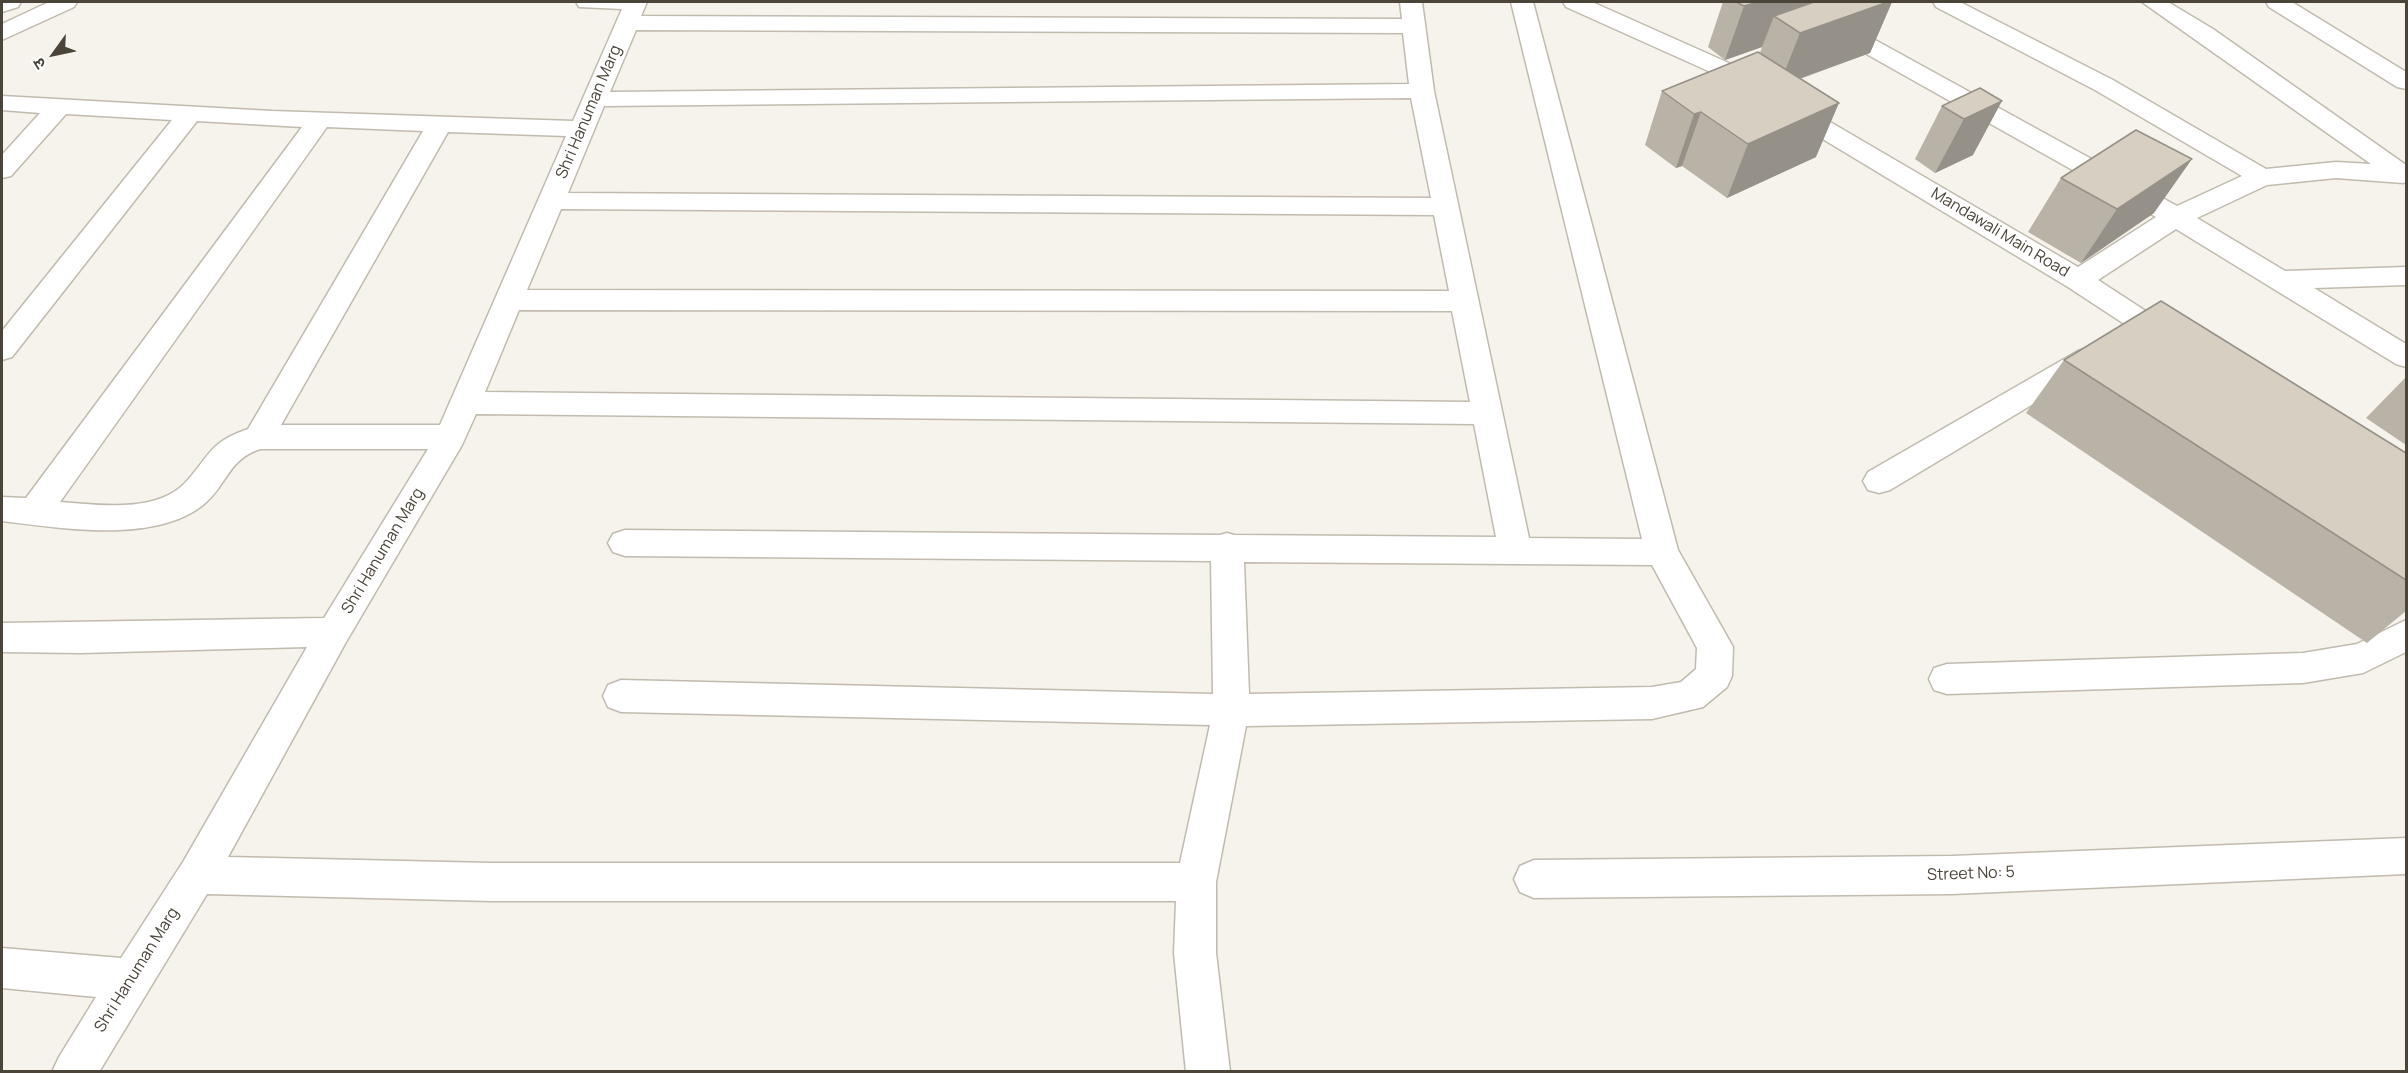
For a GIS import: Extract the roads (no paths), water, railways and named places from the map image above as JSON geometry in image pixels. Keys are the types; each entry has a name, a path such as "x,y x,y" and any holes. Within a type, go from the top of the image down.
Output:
{"street":[{"path":"2,5 10,2"},
{"path":"2,33 66,2"},
{"path":"587,2 632,9 1413,14 1422,91 1462,301 1489,413 1515,549"},
{"path":"621,696 1231,710 1652,703 1690,696 1714,676 1715,647 1662,552 1522,2"},
{"name":"Mandawali Main Road","path":"1574,2 1723,69 2078,280 2197,358"},
{"path":"1791,2 1898,64 2176,216 2406,357"},
{"path":"1944,2 2104,85 2262,177"},
{"path":"2153,2 2205,34 2405,175"},
{"path":"2277,2 2406,82"},
{"name":"Shri Hanuman Marg","path":"74,1071 196,875 334,632 451,437 632,9"},
{"path":"595,99 1422,91"},
{"path":"2,103 320,120 581,129"},
{"path":"2,170 60,107"},
{"path":"2,350 191,113"},
{"path":"36,511 320,120"},
{"path":"259,437 440,124"},
{"path":"2078,280 2176,216 2262,177 2336,170 2405,175"},
{"path":"552,201 1445,207"},
{"path":"2281,280 2406,276"},
{"path":"510,300 1462,301"},
{"path":"1879,482 2147,325"},
{"path":"467,403 688,408 1489,413"},
{"path":"2,509 136,518 168,510 192,496 222,454 238,443 259,437 451,437"},
{"path":"625,543 1227,546 1662,552"},
{"path":"1208,1071 1195,953 1196,882 1231,710 1227,546"},
{"path":"2,637 81,639 334,632"},
{"path":"1947,679 2303,668 2363,658 2406,636"},
{"name":"Street No: 5","path":"1534,879 1952,875 2406,856"},
{"path":"196,875 491,882 1196,882"},
{"path":"2,968 131,980"}]}
